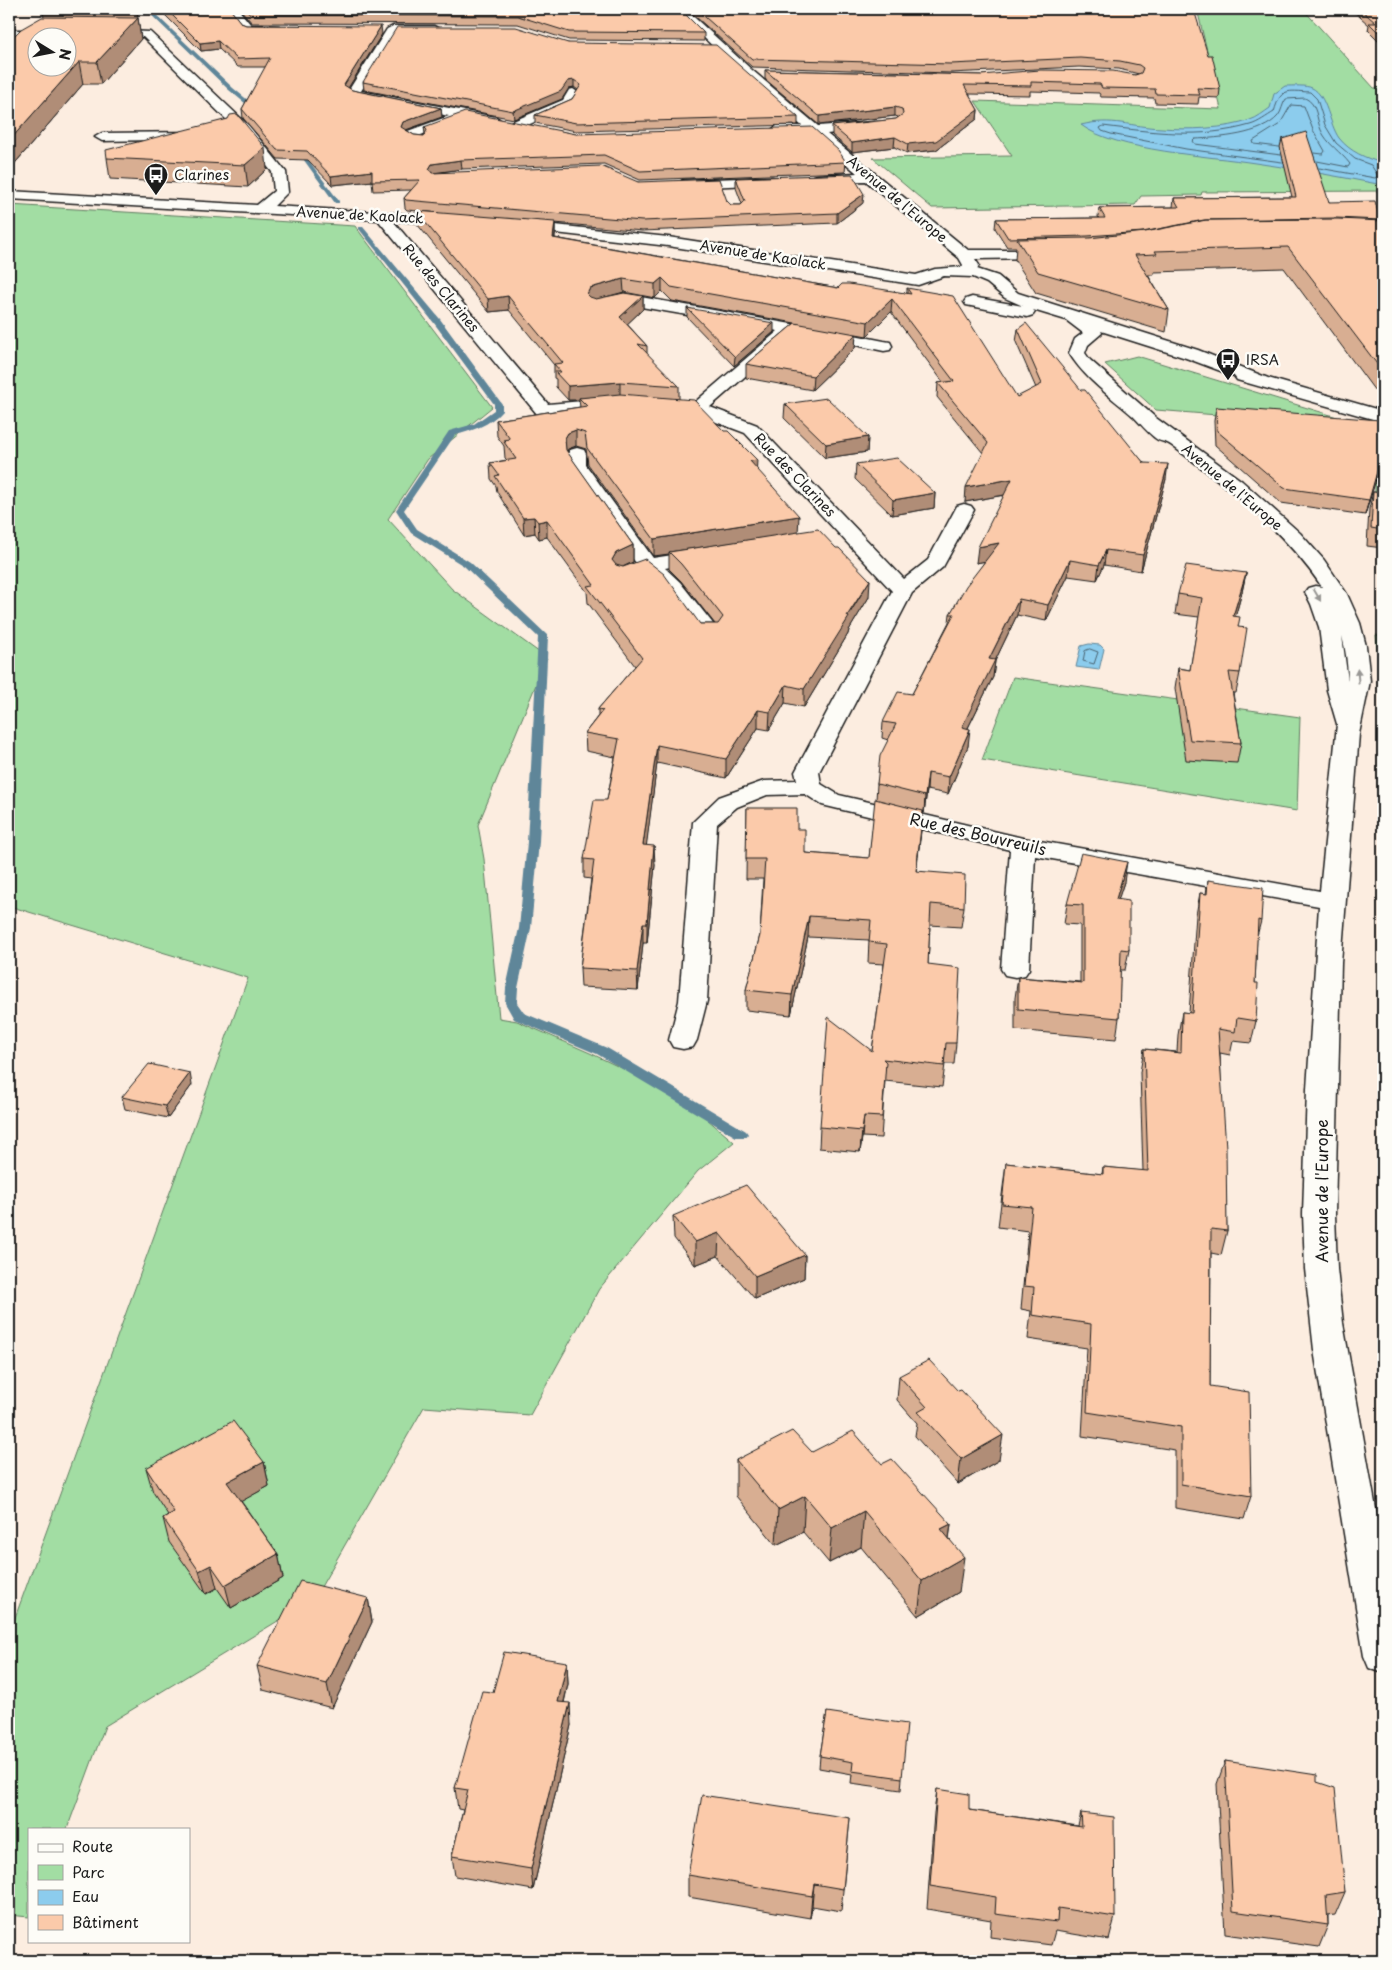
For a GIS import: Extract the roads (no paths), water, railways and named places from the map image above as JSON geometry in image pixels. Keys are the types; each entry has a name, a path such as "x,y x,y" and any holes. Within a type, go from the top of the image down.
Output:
{"street":[{"path":"232,9 248,28 287,28"},
{"name":"Avenue de l'Europe","path":"679,9 748,73 816,129 869,177 964,255 971,264 967,272"},
{"path":"451,29 388,29 353,93 533,129"},
{"path":"9,33 28,33"},
{"path":"88,33 146,34 244,129 279,172 280,192 261,209"},
{"path":"703,46 720,46"},
{"path":"748,73 766,73"},
{"path":"516,125 568,102 573,93"},
{"path":"419,140 410,135 463,115"},
{"path":"769,131 832,130 886,123"},
{"path":"102,136 194,136 244,129"},
{"path":"803,180 869,177"},
{"path":"667,185 726,187 784,180"},
{"name":"Avenue de Kaolack","path":"9,195 469,221"},
{"name":"Rue des Clarines","path":"390,216 385,221 543,410 620,403 644,405 698,410 750,429 840,534 903,590"},
{"name":"Avenue de Kaolack","path":"507,224 614,234 690,244 920,287 932,274 967,272 990,278 1010,295 1029,303 1192,354 1261,380"},
{"path":"964,255 1066,252"},
{"name":"Avenue de Kaolack","path":"1001,287 1000,292 994,297 965,302 1017,310 1180,360 1261,380 1383,417"},
{"path":"596,306 624,299 884,346"},
{"path":"1067,315 1094,333"},
{"path":"698,410 791,328"},
{"name":"Avenue de l'Europe","path":"1094,333 1081,343 1077,353 1083,363 1150,422 1180,456 1246,511 1287,553 1320,599 1329,621 1334,642 1337,686 1348,723 1332,901 1324,1043 1319,1217 1324,1309 1383,1656"},
{"path":"577,454 577,465 648,565 674,586 710,634"},
{"path":"683,1040 694,1001 706,822 728,802 764,788 810,787 807,772 903,590 936,563 964,510"},
{"path":"624,576 648,565 725,553"},
{"name":"Rue des Bouvreuils","path":"810,787 831,800 1023,846 1332,901"},
{"path":"1015,969 1023,846"}],"water":[{"path":"1285,86 1306,86 1317,92 1343,143 1359,154 1382,163 1376,168 1383,170 1383,185 1236,160 1139,147 1096,134 1081,125 1113,122 1183,129 1241,123 1253,119 1270,108 1274,94"},
{"path":"1089,644 1100,645 1104,649 1099,670 1076,667 1081,646"}],"waterway":[{"path":"147,9 231,89 259,112"},
{"path":"295,146 337,202"},
{"path":"361,228 437,321 498,404 498,411 482,423 452,433 400,510 414,531 467,564 543,636 533,842 525,928 512,988 511,1003 519,1016 602,1051 741,1134"}],"place":[{"name":"Clarines","path":"156,196"},
{"name":"IRSA","path":"1228,381"}]}
